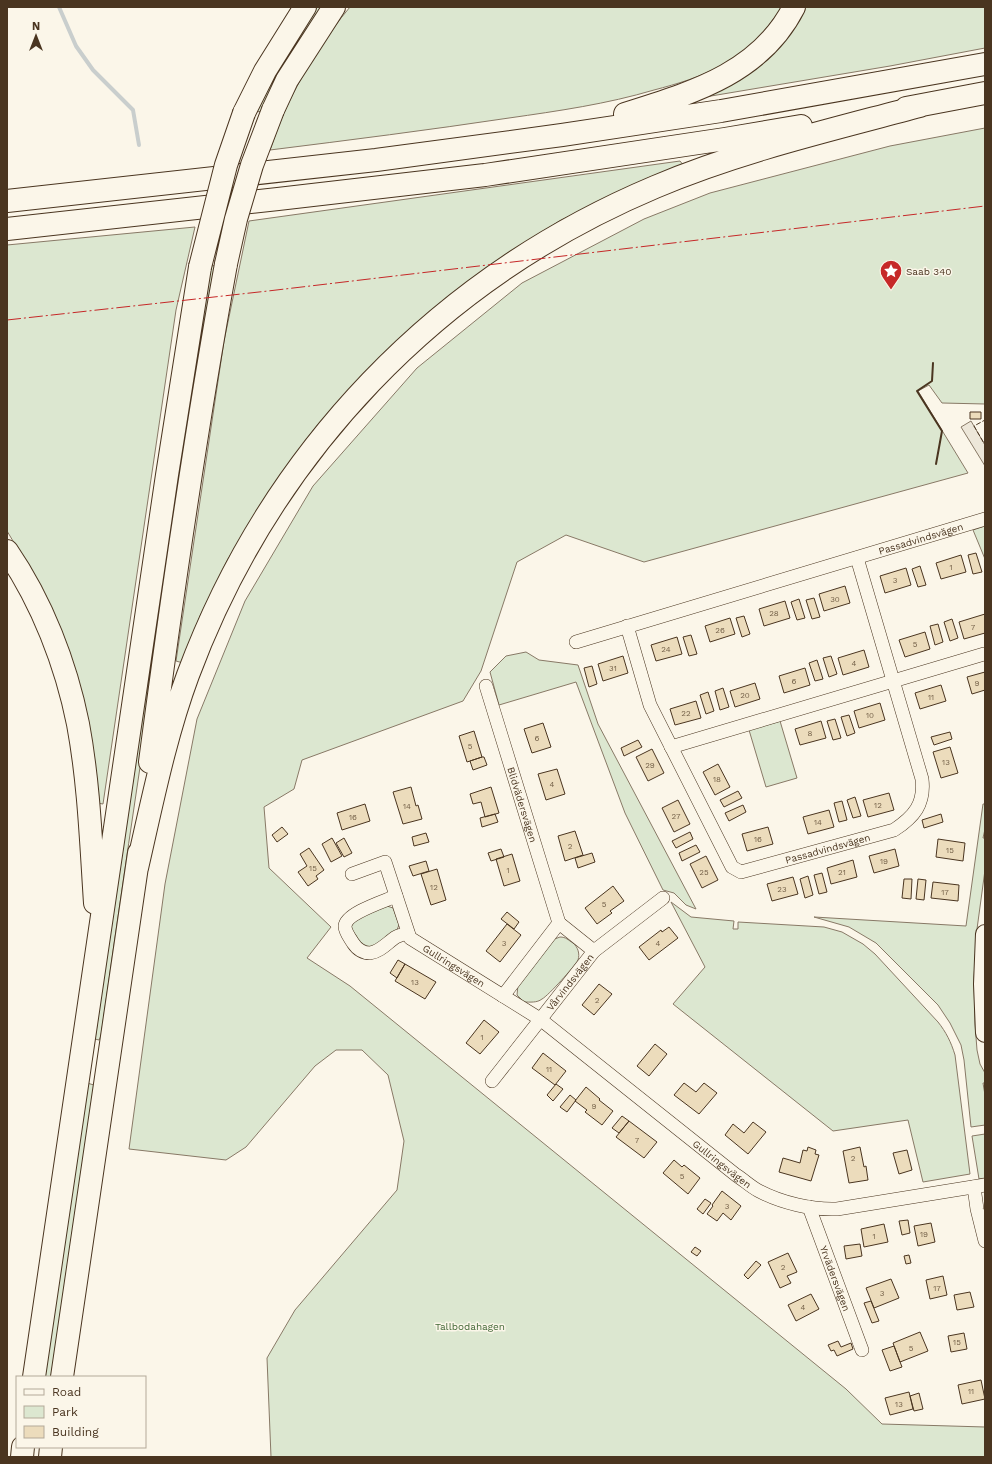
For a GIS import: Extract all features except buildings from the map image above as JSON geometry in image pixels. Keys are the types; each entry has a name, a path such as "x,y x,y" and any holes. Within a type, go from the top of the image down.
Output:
{"highway":[{"path":"34,1376 167,475 200,267 226,165 244,113 265,71 305,7"},
{"path":"62,1376 137,868 163,664 206,371 226,264 236,219 252,165 273,110 287,80 334,7"},
{"path":"562,134 673,99 721,79 755,57 779,31 794,7"},
{"path":"7,201 368,161 562,134 721,111 985,64"},
{"path":"7,228 484,175 725,139 920,106 985,93"},
{"path":"137,868 166,748 187,678 204,633 224,590 246,548 273,504 304,459 346,409 404,349 470,292 512,262 557,234 655,186 714,164 765,148 920,106"},
{"path":"7,551 40,608 62,664 78,724 87,787 97,946"}],"street":[{"name":"Passadvindsvägen","path":"576,642 985,519"},
{"name":"Passadvindsvägen","path":"627,626 650,705 732,867 741,872 894,830 910,819 918,808 921,801 923,787 894,680 857,558"},
{"path":"671,748 984,654"},
{"name":"Blidvädersvägen","path":"486,686 559,924"},
{"path":"352,874 385,862 408,933 397,937 375,952 364,952 355,947 345,931 345,925 348,920 368,907 396,896"},
{"name":"Vårvindsvägen","path":"492,1081 594,951 663,898"},
{"path":"503,996 559,924 594,951"},
{"name":"Gullringsvägen","path":"408,933 410,938 540,1019 750,1185 771,1196 823,1210 838,1209 980,1186"},
{"path":"985,934 983,984 985,1033"},
{"path":"980,1186 977,1209 985,1241"},
{"name":"Yrvädersvägen","path":"809,1207 862,1350"}],"green space":[{"path":"317,7 324,7 263,111 256,112 300,32"},
{"path":"350,7 782,7 756,40 732,60 697,77 663,88 564,110 419,131 270,150 284,112 300,81 324,42"},
{"path":"805,7 985,7 985,48 890,66 705,97"},
{"name":"Tallbodahagen","path":"985,128 985,404 942,403 929,385 918,391 968,473 644,562 566,535 517,562 481,671 463,701 302,760 294,789 264,807 269,868 331,927 307,958 350,986 846,1389 882,1424 985,1427 985,1457 271,1457 267,1358 295,1310 397,1190 404,1141 388,1075 362,1050 336,1050 315,1066 246,1147 226,1160 129,1149 165,884 197,719 245,601 313,486 417,368 522,283 644,219 710,193 890,146"},
{"path":"680,161 685,167 638,184 561,220 499,260 432,311 364,373 315,428 274,484 228,559 200,616 183,663 176,661 224,341 249,221"},
{"path":"195,227 176,310 103,804 97,803 46,596 7,531 7,245"},
{"path":"218,265 187,458 101,1036 99,1040 95,1039 178,464 211,266"},
{"path":"985,526 985,559 973,530"},
{"path":"526,652 539,660 578,665 598,724 696,909 686,905 674,893 663,890 625,813 576,682 499,705 490,672 506,656"},
{"path":"780,721 797,778 766,787 749,730"},
{"path":"983,804 985,804 985,829 983,838 985,838 985,870 977,929 974,978 977,1050 980,1064 985,1073 985,1083 983,1083 985,1095 985,1125 971,1127 961,1045 950,1023 938,1005 876,943 849,927 814,917 966,926"},
{"path":"671,902 691,917 734,921 733,929 738,929 738,922 824,927 842,932 863,944 875,954 938,1022 950,1041 955,1055 970,1174 923,1182 908,1120 833,1131 673,1004 705,967"},
{"path":"384,905 393,908 399,925 396,932 370,948 363,947 351,928 353,922"},
{"path":"560,937 565,938 575,945 579,953 578,960 561,981 545,997 538,1001 524,1002 517,995 518,985 552,940"},
{"path":"87,1083 94,1085 51,1376 43,1376"},
{"path":"985,1134 985,1178 979,1179 972,1136"}],"shaded area":[{"path":"971,421 985,445 985,466 961,427"}],"waterway":[{"path":"59,7 76,46 93,70 133,110 139,145"}],"fence":[{"path":"985,376 985,420 974,426 985,445"}],"wall":[{"path":"933,363 932,381 917,391 942,431 936,464"}],"power":[{"path":"7,320 268,291 985,206"}],"place":[{"name":"Saab 340","path":"891,290"}]}
